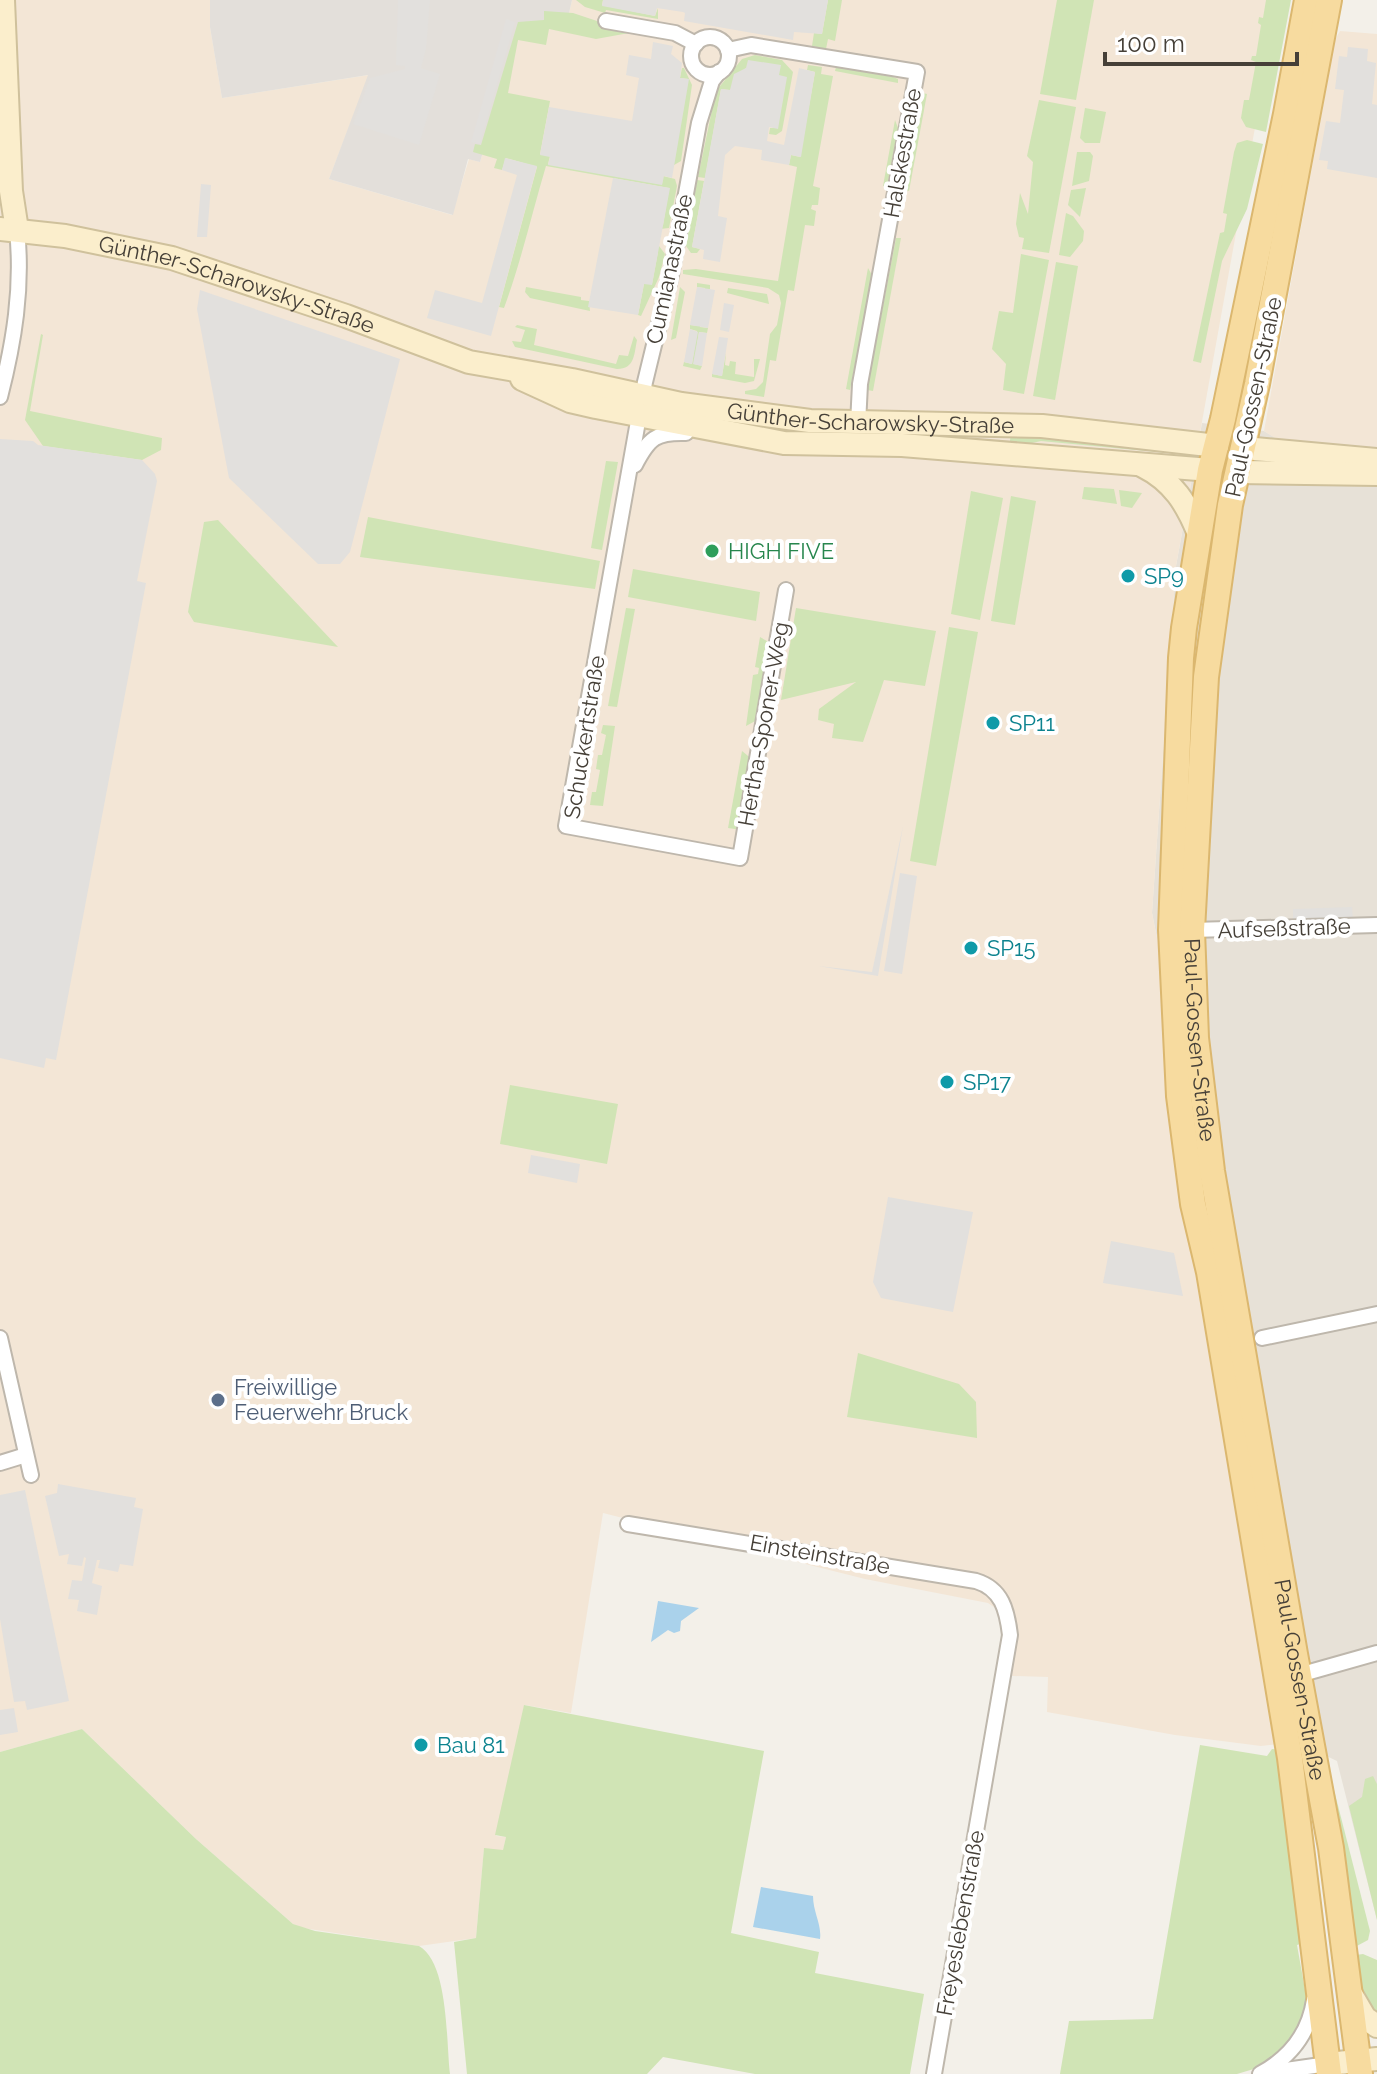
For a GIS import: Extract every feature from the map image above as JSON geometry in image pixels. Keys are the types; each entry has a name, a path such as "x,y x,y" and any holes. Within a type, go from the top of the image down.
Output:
{"main road":[{"name":"Paul-Gossen-Straße","path":"1318,2 1210,470 1184,628 1171,930 1179,1096 1202,1182 1299,1675 1331,1848 1350,1989 1365,2065"},
{"name":"Paul-Gossen-Straße","path":"1318,2 1241,460 1230,505 1206,677 1192,930 1202,1182 1209,1272 1280,1694 1327,2060"},
{"name":"Günther-Scharowsky-Straße","path":"1217,446 1241,460"},
{"path":"1210,470 1241,460"},
{"path":"1181,680 1194,668 1201,669 1206,677"}],"street":[{"path":"0,397 17,314 9,230 11,191 2,36 3,0"},
{"path":"606,21 675,33 696,44 712,37 722,41 728,50"},
{"name":"Cumianastraße","path":"696,44 692,54 698,78 699,123"},
{"name":"Halskestraße","path":"728,50 751,45 917,72 860,384 858,424"},
{"name":"Cumianastraße","path":"640,406 671,275 699,123 712,81 728,60 728,50"},
{"path":"694,66 708,75 719,72"},
{"name":"Günther-Scharowsky-Straße","path":"9,230 110,244 190,263 346,316 442,353 500,368 570,401 708,409 858,424 1042,426 1217,446"},
{"name":"Günther-Scharowsky-Straße","path":"640,406 718,432 784,443 902,445 1210,470"},
{"name":"Schuckertstraße","path":"640,406 566,826 740,858"},
{"path":"902,445 906,430 923,423"},
{"name":"Schuckertstraße","path":"629,476 642,451 660,434 718,432"},
{"path":"1241,460 1377,460"},
{"path":"1241,460 1377,474"},
{"path":"1142,466 1174,489 1189,509 1199,534"},
{"name":"Hertha-Sponer-Weg","path":"740,858 786,590"},
{"name":"Aufseßstraße","path":"1192,930 1377,925"},
{"path":"1262,1338 1377,1314"},
{"path":"0,1338 31,1475"},
{"path":"0,1463 26,1455"},
{"name":"Einsteinstraße","path":"628,1524 808,1551 976,1581 994,1589 1002,1603"},
{"name":"Freyeslebenstraße","path":"934,2074 1010,1635 1008,1616 1002,1603"},
{"path":"1299,1675 1377,1653"},
{"name":"Paul-Gossen-Straße","path":"1262,2074 1280,2063 1300,2039 1313,2007 1318,1980"},
{"path":"1350,1989 1359,2009 1377,2026"},
{"path":"1262,2074 1327,2060 1365,2065"}],"shaded area":[{"path":"0,0 210,0 210,27 222,98 369,75 329,179 452,215 469,159 480,162 520,26 567,22 572,0 1278,0 1176,566 1152,913 1182,1062 1297,1742 1261,1746 1175,1735 1047,1712 1048,1677 1012,1676 1008,1617 988,1603 865,1579 603,1513 571,1713 525,1705 496,1836 506,1837 503,1851 484,1849 476,1938 419,1946 303,1928 293,1924 196,1839 82,1729 0,1752"},
{"path":"210,0 572,0 567,22 520,26 480,162 468,159 453,215 329,179 368,75 222,98 210,27"},
{"path":"398,0 430,0 426,49 421,68 440,74 419,145 353,124 370,78 405,69 405,66 396,65"},
{"path":"603,0 828,0 822,34 794,32 793,40 684,21 683,12 657,8 655,16 602,6"},
{"path":"506,19 515,22 480,144 471,142"},
{"path":"1340,31 1377,34 1377,451 1278,440 1264,431 1335,40"},
{"path":"653,42 673,46 671,54 682,63 680,78 689,79 672,178 664,176 662,185 548,165 550,157 540,155 549,107 632,121 639,78 626,75 629,55 651,59"},
{"path":"1348,47 1368,49 1367,61 1376,63 1372,104 1377,105 1377,178 1327,169 1328,161 1319,160 1326,121 1340,123 1344,90 1335,89 1339,56 1347,57"},
{"path":"748,60 781,65 779,75 787,77 778,129 769,127 767,141 784,145 799,68 815,72 801,157 791,155 789,165 761,160 762,150 735,146 725,155 718,216 727,218 720,262 703,259 704,250 692,247 721,89 730,90 734,74 746,68"},
{"path":"505,158 537,166 491,336 427,318 435,290 482,303 517,175 502,170"},
{"path":"613,178 670,188 652,285 644,284 638,315 588,307"},
{"path":"201,184 211,185 207,237 197,237"},
{"path":"697,287 715,290 708,328 690,325"},
{"path":"200,290 400,359 350,552 340,564 318,564 229,478 197,309"},
{"path":"724,303 734,305 729,332 720,330"},
{"path":"690,329 698,332 692,364 684,362"},
{"path":"699,332 707,333 702,366 693,364"},
{"path":"719,337 728,338 722,376 712,374"},
{"path":"1202,423 1264,431 1279,440 1377,451 1377,1920 1337,1761 1297,1742 1182,1062 1152,913 1176,566"},
{"path":"0,439 33,441 38,445 142,460 155,474 157,481 137,581 146,583 56,1060 46,1058 44,1068 0,1058"},
{"path":"903,826 878,976 818,966 872,972"},
{"path":"900,873 917,876 902,974 884,971"},
{"path":"1352,907 1353,920 1293,921 1293,909"},
{"path":"531,1155 580,1164 577,1183 528,1173"},
{"path":"888,1197 973,1212 953,1312 881,1298 873,1282"},
{"path":"1111,1241 1174,1253 1183,1296 1103,1283"},
{"path":"58,1484 136,1498 134,1507 143,1509 133,1566 120,1564 118,1572 98,1568 100,1560 97,1560 92,1583 102,1586 97,1615 77,1611 79,1600 68,1599 72,1580 82,1581 86,1558 82,1566 67,1564 69,1554 59,1556 45,1496 57,1493"},
{"path":"25,1490 69,1701 27,1710 25,1701 14,1702 0,1619 0,1495"},
{"path":"14,1708 18,1732 0,1735 0,1710"}],"green space":[{"path":"576,0 603,0 602,5 655,16 658,8 658,19 606,10 605,13 585,7"},
{"path":"828,0 842,0 835,41 828,39 826,49 812,46 814,33 822,34"},
{"path":"1057,0 1094,0 1076,100 1040,94"},
{"path":"1266,0 1291,0 1266,132 1246,127 1241,118 1244,100 1249,100 1256,62 1251,60 1252,56 1256,56 1261,25 1258,23 1259,17 1263,18"},
{"path":"544,11 573,13 603,23 603,28 629,33 596,39 549,29 546,45 518,40 508,93 550,101 540,154 550,156 548,164 662,184 663,176 675,179 677,186 669,228 660,229 669,188 546,166 504,308 499,307 537,167 506,158 502,170 494,168 497,159 473,152 475,144 481,145 518,22 544,20"},
{"path":"755,55 782,60 793,72 782,131 776,135 769,134 770,128 778,128 779,76 746,68 730,90 721,89 705,178 698,177 716,91 742,59"},
{"path":"808,65 822,67 821,74 833,76 813,186 820,188 818,205 812,205 811,209 816,211 814,226 805,225 794,291 788,290 776,361 770,360 764,397 745,394 745,391 756,389 763,382 770,334 777,325 781,303 779,295 768,288 683,274 683,270 696,269 778,281 797,167 789,165 791,155 800,157 815,72 807,70"},
{"path":"836,67 893,77 898,79 898,83 835,71"},
{"path":"682,68 692,85 681,161 674,165 667,163 688,79 680,78"},
{"path":"923,93 927,94 909,191 905,190"},
{"path":"1039,100 1076,107 1049,253 1022,249 1024,238 1019,237 1016,224 1020,193 1028,214 1033,162 1027,156"},
{"path":"1085,108 1106,112 1100,143 1085,143 1080,138"},
{"path":"895,120 898,128 887,187 883,186"},
{"path":"1247,140 1263,144 1247,209 1222,261 1201,363 1193,361 1220,233 1224,232 1227,214 1223,213 1234,152 1237,143"},
{"path":"1077,152 1090,152 1093,156 1089,181 1072,186"},
{"path":"697,180 704,181 692,247 700,249 697,253 691,253 686,246"},
{"path":"1086,188 1080,217 1068,205 1071,190"},
{"path":"1066,213 1073,216 1084,231 1083,241 1070,257 1059,255"},
{"path":"896,238 901,238 873,391 867,390"},
{"path":"659,246 665,254 659,277 641,316 638,315 644,284 652,284 658,252 653,247"},
{"path":"1021,254 1049,260 1024,394 1003,390 1006,364 992,349 999,311 1013,313"},
{"path":"1056,262 1078,266 1055,400 1033,396"},
{"path":"868,268 872,275 850,390 846,389"},
{"path":"697,283 710,285 700,327 708,328 707,333 699,332 694,364 702,366 700,370 683,366 684,362 692,364 697,331 690,329 690,325 698,326 705,288 697,287"},
{"path":"526,287 581,297 581,300 589,301 590,311 530,298 525,292"},
{"path":"680,287 685,292 676,338 671,340"},
{"path":"728,288 767,294 769,304 727,293"},
{"path":"515,327 537,329 534,345 616,364 619,355 628,356 634,336 637,340 630,364 617,369 515,347 512,341 521,342 525,330"},
{"path":"41,334 30,411 162,438 161,450 142,460 43,446 25,420"},
{"path":"726,352 725,365 729,366 730,361 736,362 735,374 754,377 754,359 760,359 754,381 745,383 712,377 712,374 722,376"},
{"path":"1011,433 1184,450 1183,454 1178,454 1041,441 1009,448"},
{"path":"606,461 618,462 602,550 591,548"},
{"path":"1084,487 1114,489 1117,504 1082,499"},
{"path":"1119,490 1142,493 1132,508 1121,506"},
{"path":"971,491 1003,498 980,620 951,614"},
{"path":"1011,496 1036,501 1015,625 991,621"},
{"path":"368,517 600,561 595,589 360,557"},
{"path":"218,520 338,647 194,622 188,612 204,522"},
{"path":"633,569 760,592 756,621 628,597"},
{"path":"626,608 635,609 617,707 608,706"},
{"path":"796,608 936,631 925,686 884,680 863,742 832,738 834,724 818,720 819,709 856,682 781,700"},
{"path":"949,627 978,632 936,866 910,861"},
{"path":"760,637 772,644 759,719 746,726 753,675 758,674 759,668 755,667"},
{"path":"603,725 615,726 603,806 590,805 600,770 596,769 598,755 602,755 606,735 601,733"},
{"path":"742,751 753,760 742,830 728,828"},
{"path":"510,1085 618,1104 607,1164 500,1144"},
{"path":"858,1353 959,1384 976,1402 977,1438 847,1417"},
{"path":"524,1705 764,1751 731,1933 819,1952 815,1973 924,1994 910,2074 755,2074 663,2057 647,2074 467,2074 454,1942 476,1938 484,1848 503,1850 506,1837 495,1835"},
{"path":"82,1729 196,1839 293,1924 315,1931 419,1946 429,1955 441,1986 450,2074 0,2074 0,1752"},
{"path":"1321,1739 1370,1931 1368,1940 1355,1947"},
{"path":"1200,1745 1267,1756 1272,1749 1281,1750 1300,1944 1297,1945 1307,2001 1303,2022 1285,2053 1257,2068 1237,2074 1060,2074 1069,2021 1153,2019"},
{"path":"1373,1776 1377,1784 1377,1920 1349,1806 1362,1797 1365,1779"},
{"path":"1363,1954 1377,1960 1377,2017 1357,1991 1356,1955"}],"water":[{"path":"658,1601 699,1608 681,1621 680,1631 674,1633 668,1630 651,1642"},
{"path":"761,1887 813,1896 820,1939 753,1927"}],"place":[{"name":"HIGH FIVE","path":"712,551"},
{"name":"SP9","path":"1128,576"},
{"name":"SP11","path":"993,723"},
{"name":"SP15","path":"971,948"},
{"name":"SP17","path":"947,1082"},
{"name":"Freiwillige Feuerwehr Bruck","path":"218,1400"},
{"name":"Bau 81","path":"421,1745"}]}
